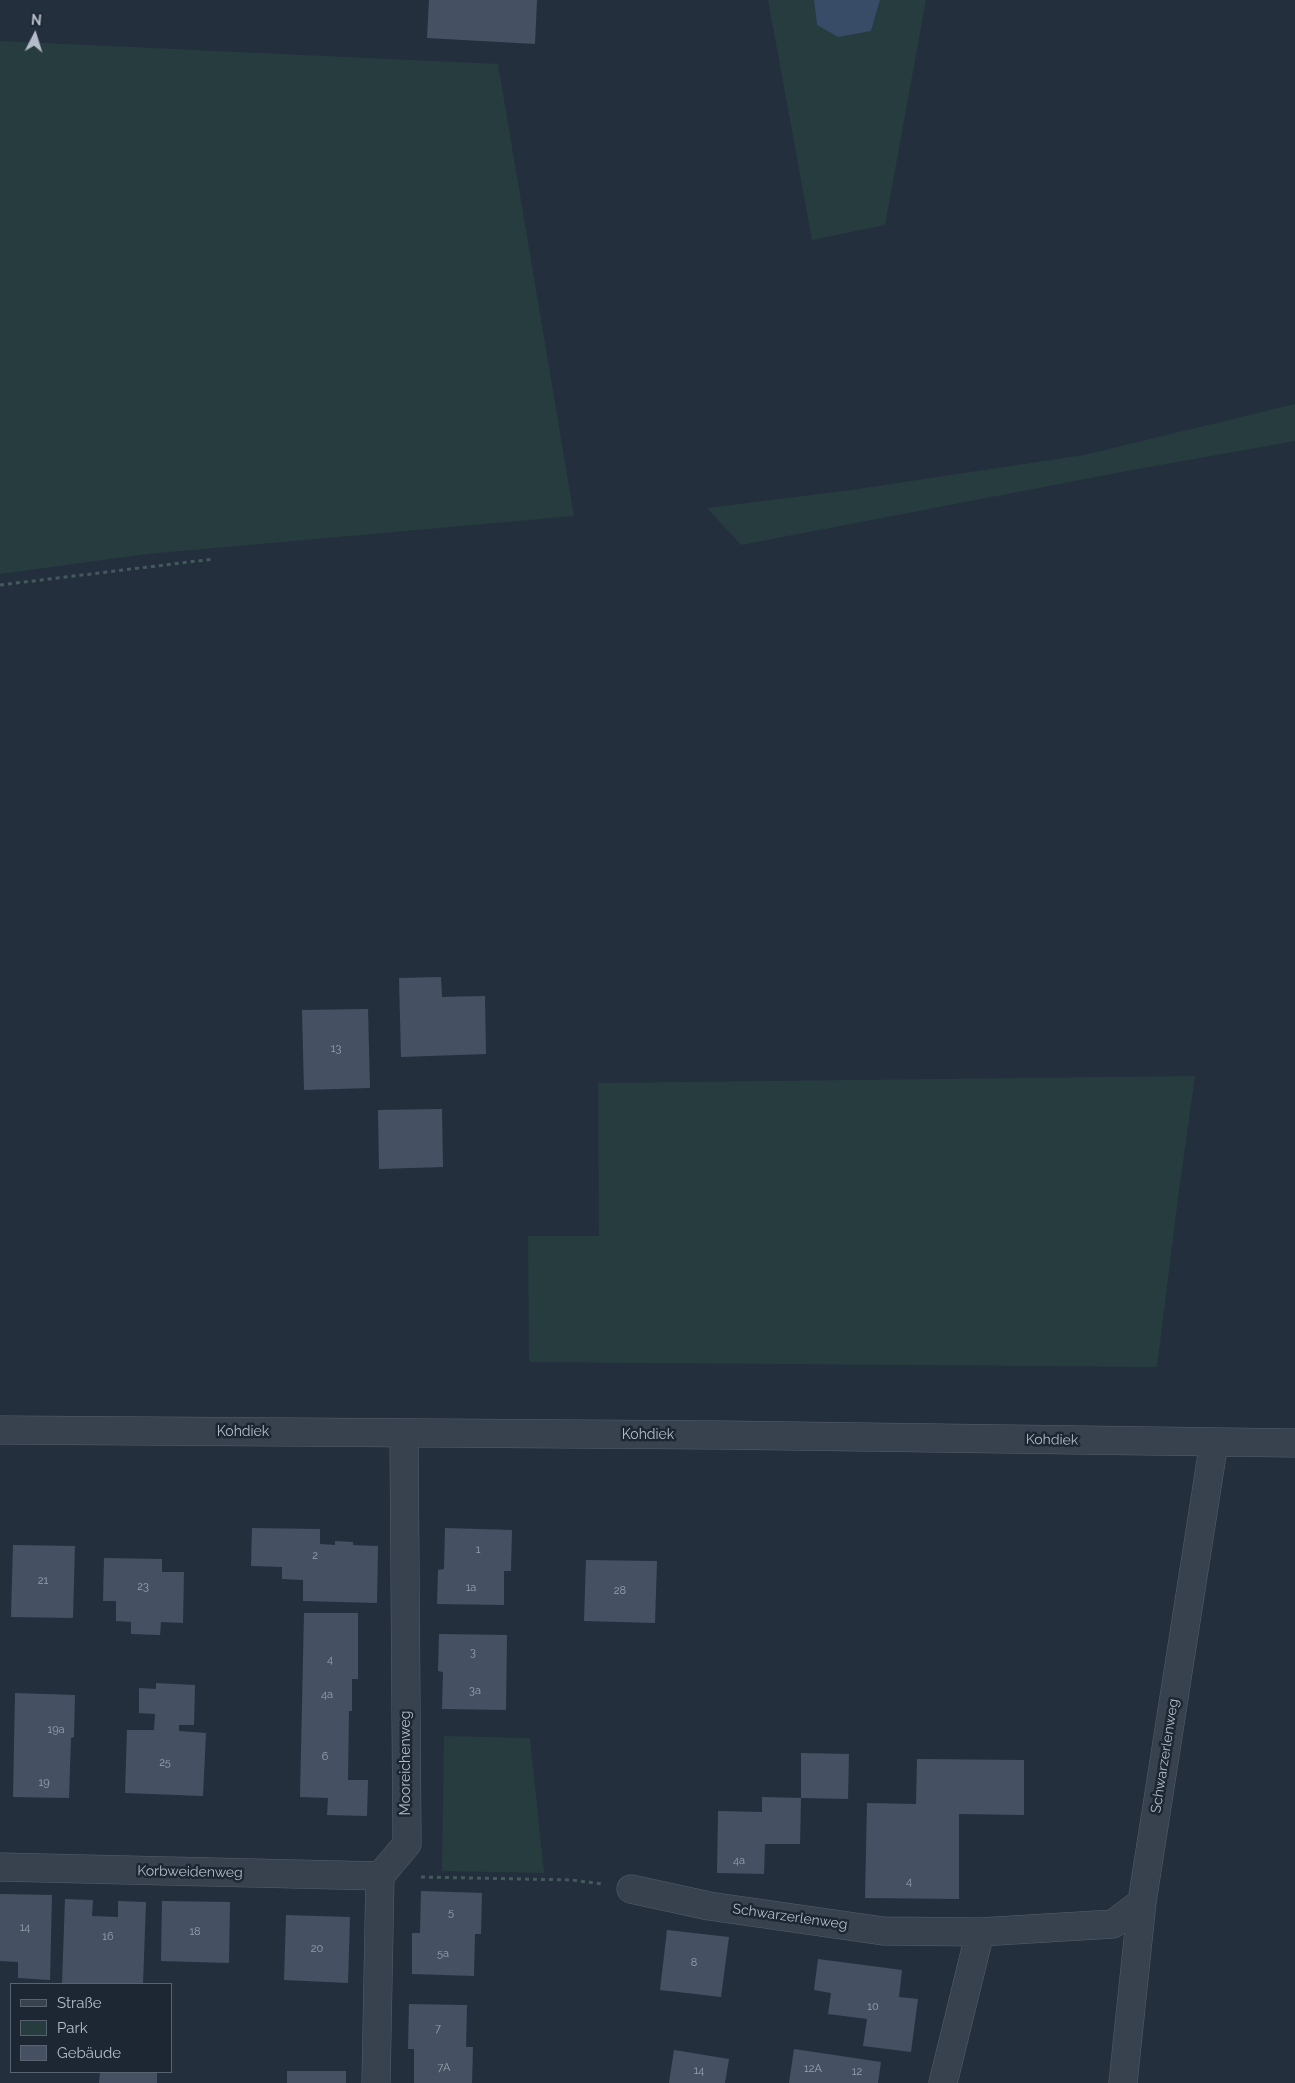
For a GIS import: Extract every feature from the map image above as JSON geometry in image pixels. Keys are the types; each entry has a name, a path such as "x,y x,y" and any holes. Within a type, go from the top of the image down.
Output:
{"street":[{"name":"Kohdiek","path":"0,1430 1295,1443"},
{"name":"Mooreichenweg","path":"380,1876 407,1844 404,1434"},
{"name":"Schwarzerlenweg","path":"631,1889 709,1906 883,1930 980,1932 1113,1924 1142,1902 1214,1442"},
{"name":"Korbweidenweg","path":"0,1867 380,1876"},
{"path":"376,2083 380,1876"},
{"path":"1122,2083 1142,1902"},
{"path":"943,2083 980,1932"}],"path":[{"path":"0,585 214,559"},
{"path":"380,1876 572,1880 631,1889"}],"green space":[{"path":"768,0 814,0 817,25 871,31 880,0 926,0 885,225 812,240"},
{"path":"0,41 498,64 574,516 147,554 0,574"},
{"path":"1295,404 1295,441 1127,471 741,545 707,508 851,490 1084,455"},
{"path":"1195,1076 1157,1367 529,1362 528,1236 599,1236 598,1083"},
{"path":"444,1736 530,1738 544,1873 442,1871"}],"water":[{"path":"814,0 880,0 871,31 838,37 817,25"}],"building":[{"path":"429,0 537,0 535,44 427,38"},
{"path":"441,977 442,997 485,996 486,1054 401,1057 399,978"},
{"path":"368,1009 370,1088 304,1090 302,1010"},
{"path":"442,1109 443,1167 379,1169 378,1110"},
{"path":"252,1528 320,1529 320,1544 335,1545 335,1541 353,1542 353,1545 378,1546 377,1603 303,1601 303,1580 282,1579 282,1567 251,1566"},
{"path":"445,1528 512,1530 511,1571 504,1571 504,1605 437,1604 438,1570 444,1569"},
{"path":"13,1545 75,1546 73,1618 11,1617"},
{"path":"104,1558 162,1559 162,1572 184,1572 183,1623 161,1622 160,1635 131,1634 131,1622 116,1621 116,1601 103,1601"},
{"path":"586,1560 657,1561 655,1623 584,1621"},
{"path":"304,1613 358,1613 358,1679 352,1679 352,1711 349,1711 348,1780 368,1780 367,1816 327,1815 328,1798 300,1797"},
{"path":"439,1634 507,1635 506,1710 442,1709 443,1672 438,1671"},
{"path":"156,1683 195,1685 194,1725 179,1725 179,1731 206,1733 203,1796 125,1793 127,1730 154,1730 155,1714 139,1713 139,1688 156,1689"},
{"path":"15,1693 75,1695 69,1798 13,1797"},
{"path":"801,1753 849,1754 848,1799 801,1798"},
{"path":"917,1759 1024,1760 1024,1815 959,1814 959,1899 865,1898 867,1803 916,1804"},
{"path":"762,1797 801,1798 800,1844 765,1844 764,1874 717,1873 718,1811 762,1812"},
{"path":"421,1891 482,1893 481,1934 475,1934 474,1976 412,1974 412,1933 420,1933"},
{"path":"0,1894 52,1895 50,1980 18,1978 18,1962 0,1961"},
{"path":"65,1899 93,1900 92,1916 118,1917 118,1901 146,1902 143,1983 62,1983"},
{"path":"162,1901 230,1902 229,1963 161,1961"},
{"path":"286,1915 350,1917 348,1983 284,1980"},
{"path":"667,1930 729,1937 721,1997 660,1990"},
{"path":"818,1959 902,1970 899,1997 918,1999 911,2052 863,2046 867,2019 828,2014 831,1993 814,1990"},
{"path":"409,2004 467,2005 466,2047 473,2047 472,2083 414,2083 414,2049 408,2049"},
{"path":"794,2049 881,2062 878,2083 789,2083"},
{"path":"674,2050 729,2059 725,2083 669,2083"},
{"path":"287,2071 346,2071 346,2083 287,2083"},
{"path":"100,2073 157,2073 157,2083 99,2083"}]}
